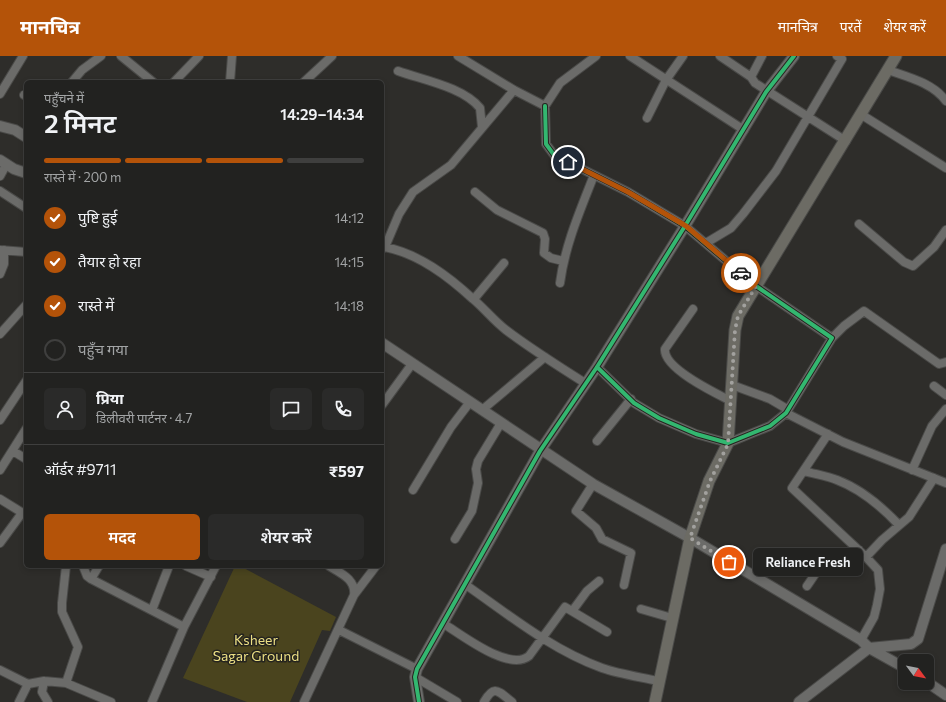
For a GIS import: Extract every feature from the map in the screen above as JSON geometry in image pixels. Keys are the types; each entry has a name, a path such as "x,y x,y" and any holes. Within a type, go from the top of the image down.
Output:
{"main road":[{"path":"655,702 658,681 690,538 710,481 728,444 735,330 738,316 862,115 894,57"}],"street":[{"path":"0,94 23,56"},
{"path":"74,80 82,70 101,56"},
{"path":"176,80 199,56"},
{"path":"230,80 232,56"},
{"path":"306,80 332,56"},
{"path":"458,56 467,59 514,90 545,106"},
{"path":"596,56 560,83 545,106 546,144 550,151 554,155 628,192 686,226 756,286 832,338"},
{"path":"630,56 744,130"},
{"path":"647,118 666,80 683,56"},
{"path":"720,56 751,77 755,83 766,92 808,116 846,141"},
{"path":"751,77 762,56"},
{"path":"419,702 416,673 540,451 597,367 686,226 766,92 794,56"},
{"path":"706,243 731,228 776,171 842,59 837,56"},
{"path":"126,57 151,80"},
{"path":"888,70 926,85 939,93 946,101"},
{"path":"398,71 456,90 468,97 480,108 482,127"},
{"path":"514,90 451,165 413,192 399,214 384,248 402,250 433,268 474,300 488,315 545,357 585,383"},
{"path":"862,115 946,168"},
{"path":"0,126 15,130 24,136"},
{"path":"0,176 3,162 24,171"},
{"path":"560,283 563,261 570,236 594,175"},
{"path":"0,191 24,207"},
{"path":"475,192 497,210 543,233 545,239 544,253 551,258 563,261"},
{"path":"859,224 904,262 913,266 934,247 946,230"},
{"path":"0,274 4,264 2,250 24,252"},
{"path":"474,300 504,263"},
{"path":"0,334 24,307"},
{"path":"693,309 664,349 664,353 670,362 686,376 731,401"},
{"path":"597,367 631,399 659,418 696,434 728,444 770,426 787,411 832,338 864,310 939,364 946,362"},
{"path":"384,345 482,410 540,451 592,484 690,538 861,640 869,648 898,664"},
{"path":"482,410 545,357"},
{"path":"384,402 412,364"},
{"path":"0,420 24,384"},
{"path":"732,385 770,399 787,411 828,434 946,483"},
{"path":"934,386 946,394"},
{"path":"597,441 631,399"},
{"path":"413,490 451,427 470,402"},
{"path":"912,470 932,426 946,409"},
{"path":"455,539 472,510 478,483 476,469 478,461 501,423"},
{"path":"0,470 24,433"},
{"path":"828,434 804,471 792,486 792,490 859,550 878,570 880,589 874,618 861,640"},
{"path":"13,451 24,458"},
{"path":"804,471 836,479 849,485 880,505 900,525"},
{"path":"866,557 882,540 909,517 934,478"},
{"path":"592,484 576,511 596,528 602,539 631,553 624,585"},
{"path":"0,499 24,514 0,543"},
{"path":"799,702 869,648 911,644 918,638 945,561 946,549"},
{"path":"807,586 822,564 859,550"},
{"path":"66,568 62,612 78,647 66,683"},
{"path":"84,568 87,576 91,579 184,627"},
{"path":"91,579 98,568"},
{"path":"152,610 169,568"},
{"path":"191,568 211,577"},
{"path":"152,702 184,627 215,568"},
{"path":"332,568 350,580 355,590 354,595"},
{"path":"304,702 339,630 354,595 374,568"},
{"path":"573,610 587,591 599,581"},
{"path":"466,585 543,637 576,657 603,668 658,681"},
{"path":"444,624 495,656 506,659 527,658 563,608 567,607 573,610 607,632"},
{"path":"641,609 672,618"},
{"path":"339,630 416,673 457,702"},
{"path":"0,670 28,684 44,681 66,683 96,699 111,702"},
{"path":"44,681 42,692 48,702"},
{"path":"19,702 28,684"},
{"path":"934,687 946,695"},
{"path":"484,702 489,692 493,690 498,691 512,702"}],"green space":[{"name":"Ksheer Sagar Ground","path":"234,568 244,568 336,617 330,631 322,630 290,702 247,702 183,678"}],"cycle path":[{"path":"419,702 415,677 417,669 540,451 597,367 766,92 794,56"},
{"path":"545,106 546,144 554,155 628,192 685,226 756,286 832,338 786,413 770,426 728,443 696,434 659,418 634,403 597,367"}],"way so far":[{"path":"729,562 690,538 710,481 728,444 735,330 738,316 756,286 741,273"}],"place":[{"name":"Reliance Fresh","path":"729,562"}],"route":[{"path":"568,162 628,192 686,226 741,273"}]}
